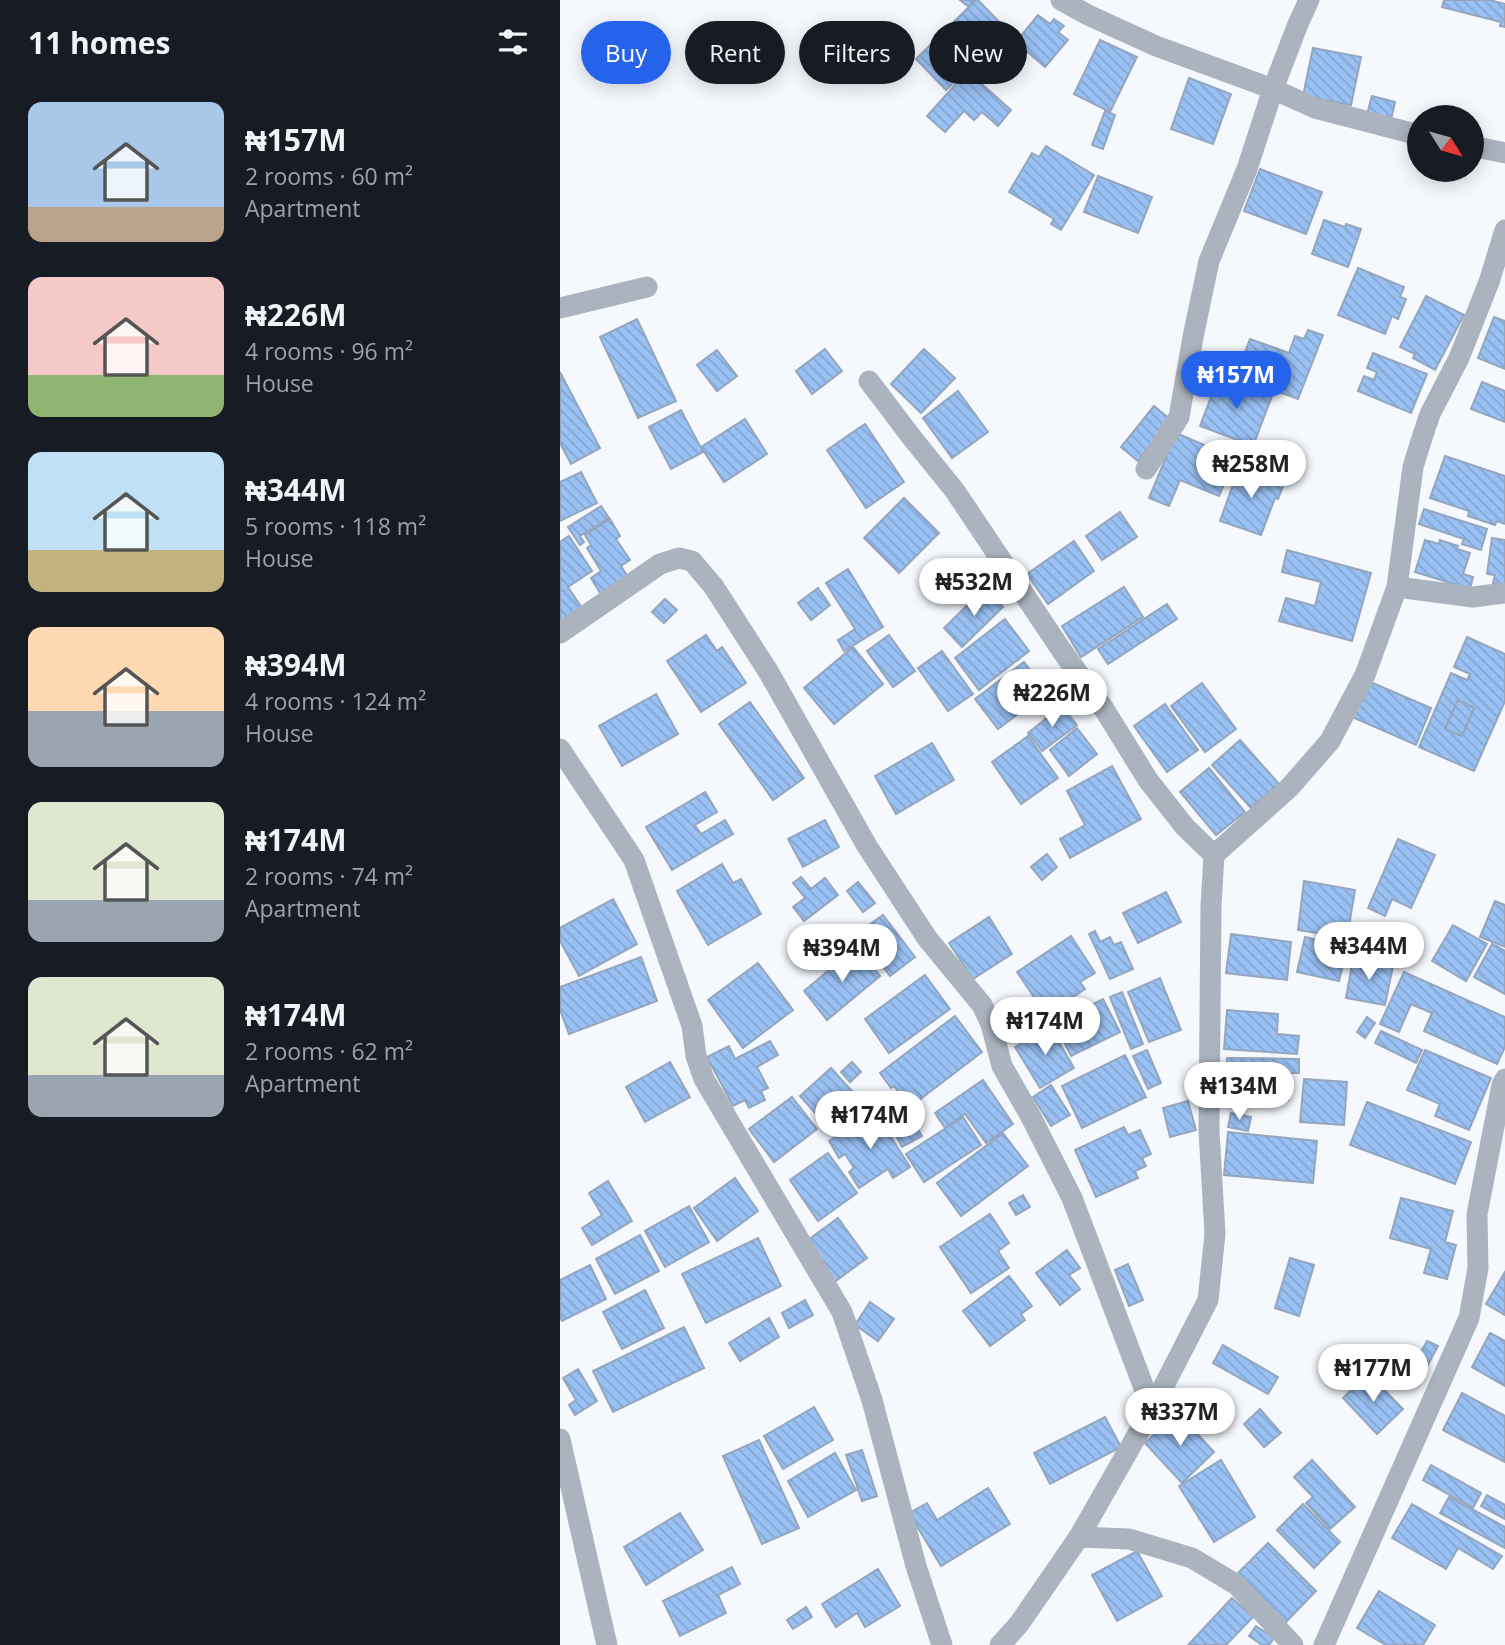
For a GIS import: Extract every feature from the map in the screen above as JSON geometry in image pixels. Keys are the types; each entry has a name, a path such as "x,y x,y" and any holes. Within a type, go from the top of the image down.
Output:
{"street":[{"path":"1061,0 1156,46 1273,89 1315,108 1407,132"},
{"path":"1146,469 1179,417 1209,261 1247,169 1273,89 1309,0"},
{"path":"1484,149 1505,153"},
{"path":"1000,1645 1019,1624 1079,1537 1152,1409 1208,1300 1215,1234 1209,1131 1214,855 1289,788 1330,741 1365,675 1397,587 1413,467 1430,414 1459,358 1489,282 1505,230"},
{"path":"560,307 647,287"},
{"path":"869,381 955,491 1104,709 1148,780 1185,827 1214,855"},
{"path":"560,633 660,564 679,558 692,561 714,587 768,671 867,846 927,938 982,1005 991,1024 1002,1066 1072,1198 1152,1409"},
{"path":"1397,587 1473,597 1505,593"},
{"path":"560,749 634,859 692,1026 696,1056 704,1079 842,1312 872,1400 916,1566 942,1645"},
{"path":"1324,1645 1469,1318 1478,1268 1477,1214 1505,1080"},
{"path":"560,1439 607,1645"},
{"path":"1079,1537 1129,1539 1192,1558 1237,1585 1293,1645"}],"building":[{"path":"960,0 974,0 969,7"},
{"path":"978,0 998,21 955,21"},
{"path":"1444,0 1489,0 1505,4 1505,27 1500,26 1501,22 1442,7"},
{"path":"1038,15 1050,24 1054,19 1064,26 1058,32 1068,40 1045,67 1027,51 1027,28"},
{"path":"1100,40 1137,57 1110,112 1074,94"},
{"path":"929,46 929,72 916,59"},
{"path":"1313,48 1361,57 1351,105 1303,96"},
{"path":"1189,78 1231,94 1213,144 1171,129"},
{"path":"940,84 952,84 946,90"},
{"path":"956,84 982,84 1011,110 998,126 982,112 974,120 964,111 945,132 927,116"},
{"path":"1372,96 1395,102 1391,120 1367,114"},
{"path":"1105,111 1115,115 1103,149 1092,145"},
{"path":"1046,146 1094,175 1061,230 1051,224 1054,219 1009,192 1032,153 1039,157"},
{"path":"1260,169 1322,192 1306,234 1244,211"},
{"path":"1098,176 1152,197 1138,233 1084,212"},
{"path":"1324,220 1361,229 1348,267 1312,254"},
{"path":"1358,268 1404,287 1400,297 1406,299 1398,319 1392,316 1385,334 1338,315"},
{"path":"1426,296 1464,315 1435,370 1413,358 1415,354 1400,347"},
{"path":"1494,317 1505,321 1505,369 1478,358"},
{"path":"637,319 676,401 638,418 600,337"},
{"path":"1308,330 1323,335 1298,399 1236,376 1250,339 1289,353 1295,336 1304,339"},
{"path":"825,349 842,371 812,394 796,371"},
{"path":"924,349 955,378 921,413 891,384"},
{"path":"717,350 737,376 717,391 697,365"},
{"path":"1373,353 1427,374 1411,413 1358,391 1364,376 1374,380 1377,372 1367,368"},
{"path":"560,372 600,448 571,464 560,443"},
{"path":"1219,376 1272,396 1253,446 1200,426"},
{"path":"1482,382 1505,391 1505,422 1471,409"},
{"path":"958,391 988,432 952,458 923,418"},
{"path":"1154,406 1171,420 1138,461 1121,447"},
{"path":"681,410 703,452 671,469 649,427"},
{"path":"745,419 767,454 724,482 701,447"},
{"path":"865,424 904,482 866,508 827,450"},
{"path":"1176,433 1235,458 1219,496 1180,480 1169,506 1149,498"},
{"path":"1445,456 1505,476 1505,524 1497,521 1495,525 1468,516 1469,511 1430,498"},
{"path":"1240,465 1285,481 1278,499 1275,498 1261,535 1220,521"},
{"path":"581,472 597,503 560,521 560,482"},
{"path":"904,498 939,533 899,573 864,538"},
{"path":"601,506 609,518 580,536 584,542 580,545 568,527"},
{"path":"1424,509 1487,529 1481,550 1462,544 1464,539 1419,524"},
{"path":"1120,512 1137,537 1102,560 1086,536"},
{"path":"610,519 620,536 616,539 630,560 621,566 629,579 602,596 591,578 601,571 587,548 591,545 585,535"},
{"path":"569,536 592,571 568,587 582,608 560,622 560,542"},
{"path":"1492,538 1505,540 1505,585 1493,583 1495,575 1487,574"},
{"path":"1425,540 1439,544 1440,540 1470,553 1463,574 1473,577 1470,589 1415,572"},
{"path":"1074,541 1094,571 1048,604 1027,574"},
{"path":"1287,550 1371,573 1352,641 1279,621 1286,598 1315,606 1321,582 1282,572"},
{"path":"848,569 883,627 844,651 838,640 855,629 826,583"},
{"path":"1124,587 1143,617 1081,657 1062,626"},
{"path":"818,588 830,605 811,620 798,603"},
{"path":"985,588 1003,607 962,647 944,628"},
{"path":"665,599 677,610 664,623 652,612"},
{"path":"1167,604 1177,619 1108,664 1098,649"},
{"path":"1005,619 1029,651 979,690 955,658"},
{"path":"706,635 717,651 722,647 746,683 701,712 667,661"},
{"path":"889,635 915,671 893,687 867,651"},
{"path":"1467,637 1505,654 1505,701 1474,771 1419,747 1451,673 1467,680 1470,674 1454,667","holes":["1458,700 1474,708 1462,736 1445,729"]},
{"path":"853,647 883,684 834,724 804,688"},
{"path":"942,651 973,694 948,711 918,668"},
{"path":"1024,662 1047,692 998,729 975,699"},
{"path":"1368,681 1431,708 1416,745 1352,717"},
{"path":"1202,683 1236,729 1205,752 1171,706"},
{"path":"656,694 678,734 622,766 599,726"},
{"path":"1458,700 1474,708 1462,736 1445,729"},
{"path":"750,702 804,778 773,800 719,724"},
{"path":"1165,704 1198,750 1167,772 1134,726"},
{"path":"1062,706 1077,725 1042,751 1028,733"},
{"path":"1077,728 1097,754 1069,776 1050,750"},
{"path":"1028,736 1058,778 1021,804 992,762"},
{"path":"1240,740 1279,784 1251,808 1212,765"},
{"path":"932,743 954,780 896,814 875,776"},
{"path":"1112,766 1141,819 1070,858 1060,839 1085,825 1067,791"},
{"path":"1209,768 1245,812 1216,835 1180,792"},
{"path":"705,792 717,812 695,825 701,834 725,820 733,834 672,870 646,827"},
{"path":"825,820 839,847 803,867 788,839"},
{"path":"1398,839 1435,855 1411,908 1392,899 1385,916 1368,908"},
{"path":"1047,854 1057,867 1042,880 1031,867"},
{"path":"722,864 733,883 741,879 761,914 708,945 677,891"},
{"path":"801,877 811,889 825,878 838,895 804,921 793,907 805,898 793,883"},
{"path":"1304,881 1355,890 1347,938 1298,930"},
{"path":"858,882 875,903 863,912 847,891"},
{"path":"1166,892 1181,922 1138,943 1123,913"},
{"path":"613,899 637,944 579,976 560,941 560,928"},
{"path":"1495,901 1505,905 1505,947 1480,937"},
{"path":"883,915 915,957 890,976 858,933"},
{"path":"989,917 1012,954 973,979 949,943"},
{"path":"1453,925 1487,944 1466,981 1432,961"},
{"path":"1095,931 1100,942 1110,937 1114,945 1121,942 1133,969 1110,979 1089,934"},
{"path":"1231,934 1291,942 1287,980 1226,973"},
{"path":"1071,936 1095,973 1080,982 1085,989 1046,1015 1017,972"},
{"path":"1305,937 1347,947 1339,981 1297,972"},
{"path":"1492,944 1505,951 1505,994 1474,977"},
{"path":"857,947 880,976 827,1020 804,991"},
{"path":"641,957 657,1001 569,1034 560,1010 560,987"},
{"path":"1353,959 1393,966 1385,1005 1346,998"},
{"path":"758,963 793,1010 743,1048 708,1000"},
{"path":"1404,972 1505,1017 1505,1047 1497,1064 1424,1031 1432,1013 1411,1004 1399,1032 1380,1024"},
{"path":"925,975 950,1009 889,1053 865,1019"},
{"path":"1160,978 1181,1030 1149,1042 1128,992"},
{"path":"1122,992 1143,1044 1131,1049 1110,997"},
{"path":"1103,999 1120,1032 1071,1056 1055,1023"},
{"path":"1227,1010 1278,1014 1277,1034 1299,1036 1297,1054 1224,1049"},
{"path":"955,1016 982,1052 910,1107 880,1073"},
{"path":"1367,1017 1375,1023 1365,1038 1357,1032"},
{"path":"1050,1027 1074,1068 1040,1088 1015,1047"},
{"path":"1381,1031 1422,1050 1416,1063 1375,1043"},
{"path":"770,1041 778,1055 757,1067 768,1088 761,1091 765,1100 749,1108 745,1100 733,1106 707,1057 729,1046 735,1059"},
{"path":"1147,1050 1161,1083 1148,1089 1133,1056"},
{"path":"1425,1050 1491,1078 1469,1130 1435,1116 1440,1104 1407,1090"},
{"path":"1125,1055 1146,1097 1082,1128 1062,1086"},
{"path":"1227,1058 1299,1059 1299,1073 1289,1073 1288,1100 1226,1099"},
{"path":"670,1062 690,1097 645,1122 626,1087"},
{"path":"852,1062 861,1072 850,1082 841,1072"},
{"path":"831,1068 867,1108 836,1136 800,1096"},
{"path":"1304,1079 1347,1082 1344,1125 1300,1122"},
{"path":"983,1080 1013,1124 986,1143 965,1114 945,1128 935,1113"},
{"path":"1051,1085 1070,1115 1051,1126 1033,1097"},
{"path":"792,1097 817,1129 774,1162 749,1129"},
{"path":"1188,1101 1196,1130 1170,1137 1163,1108"},
{"path":"1367,1102 1471,1142 1455,1184 1350,1145"},
{"path":"875,1112 910,1167 893,1178 888,1169 859,1188 849,1172 854,1168 845,1154 839,1158 829,1141"},
{"path":"1231,1113 1251,1117 1248,1131 1228,1127"},
{"path":"963,1117 981,1145 924,1182 906,1154"},
{"path":"913,1121 922,1136 902,1147 894,1132"},
{"path":"1124,1127 1128,1135 1140,1130 1151,1154 1142,1158 1146,1166 1135,1171 1138,1178 1096,1197 1075,1150"},
{"path":"1228,1132 1317,1141 1313,1183 1224,1175"},
{"path":"1003,1133 1028,1166 961,1216 937,1183"},
{"path":"828,1153 857,1193 818,1221 790,1180"},
{"path":"735,1178 758,1211 717,1241 694,1208"},
{"path":"608,1181 632,1221 592,1245 582,1228 602,1215 589,1193"},
{"path":"1023,1195 1030,1207 1016,1215 1009,1203"},
{"path":"1401,1198 1453,1211 1445,1242 1456,1245 1447,1279 1424,1273 1431,1249 1390,1238"},
{"path":"689,1206 709,1242 665,1267 645,1231"},
{"path":"990,1214 1009,1243 998,1251 1009,1268 971,1293 940,1247"},
{"path":"838,1218 867,1258 833,1283 804,1243"},
{"path":"640,1235 659,1271 615,1294 596,1259"},
{"path":"758,1238 781,1286 706,1323 682,1274"},
{"path":"1067,1250 1080,1268 1069,1275 1080,1289 1060,1305 1036,1273"},
{"path":"1290,1258 1314,1265 1299,1316 1275,1308"},
{"path":"1128,1264 1143,1300 1129,1306 1115,1270"},
{"path":"590,1265 606,1299 562,1321 560,1280"},
{"path":"1505,1272 1505,1315 1486,1304"},
{"path":"1009,1276 1032,1306 1021,1314 1025,1320 990,1346 963,1311"},
{"path":"645,1290 664,1328 622,1349 603,1312"},
{"path":"805,1300 813,1315 789,1328 782,1313"},
{"path":"870,1302 894,1319 878,1341 855,1325"},
{"path":"769,1318 779,1337 740,1361 729,1343"},
{"path":"684,1327 704,1368 613,1412 593,1371"},
{"path":"1490,1333 1505,1341 1505,1386 1472,1367"},
{"path":"1427,1341 1438,1346 1423,1374 1412,1368"},
{"path":"1223,1345 1278,1377 1268,1394 1213,1363"},
{"path":"578,1369 597,1401 575,1415 569,1405 576,1400 563,1378"},
{"path":"1368,1373 1403,1409 1377,1434 1343,1398"},
{"path":"1462,1393 1505,1416 1505,1462 1443,1430"},
{"path":"814,1407 833,1440 783,1469 764,1436"},
{"path":"1260,1409 1281,1433 1264,1447 1244,1424"},
{"path":"1178,1413 1214,1452 1182,1483 1145,1443"},
{"path":"1105,1417 1121,1447 1050,1484 1034,1453"},
{"path":"759,1440 799,1528 762,1544 723,1456"},
{"path":"862,1450 877,1496 862,1501 846,1455"},
{"path":"835,1453 856,1490 808,1517 788,1481"},
{"path":"1221,1460 1255,1517 1214,1542 1179,1486"},
{"path":"1312,1460 1355,1507 1330,1529 1306,1503 1313,1497 1294,1477"},
{"path":"1431,1465 1481,1493 1473,1508 1423,1480"},
{"path":"988,1488 1010,1524 941,1566 909,1513 927,1503 937,1520"},
{"path":"1487,1495 1505,1505 1505,1519 1481,1506"},
{"path":"1449,1497 1505,1527 1505,1548 1440,1513"},
{"path":"1303,1504 1340,1542 1314,1568 1277,1530"},
{"path":"1412,1504 1502,1556 1493,1569 1458,1548 1446,1569 1392,1538"},
{"path":"680,1513 703,1550 646,1585 624,1547"},
{"path":"1268,1543 1316,1591 1284,1624 1235,1576"},
{"path":"1137,1551 1162,1596 1117,1621 1092,1575"},
{"path":"732,1567 740,1584 718,1595 726,1613 680,1636 663,1601"},
{"path":"878,1569 900,1606 865,1627 857,1613 836,1627 822,1604"},
{"path":"1379,1591 1435,1625 1423,1645 1386,1645 1357,1628"},
{"path":"1232,1598 1253,1617 1226,1645 1188,1645"},
{"path":"806,1607 812,1617 793,1629 787,1620"},
{"path":"1256,1626 1274,1638 1269,1645 1262,1645 1249,1636"}]}
